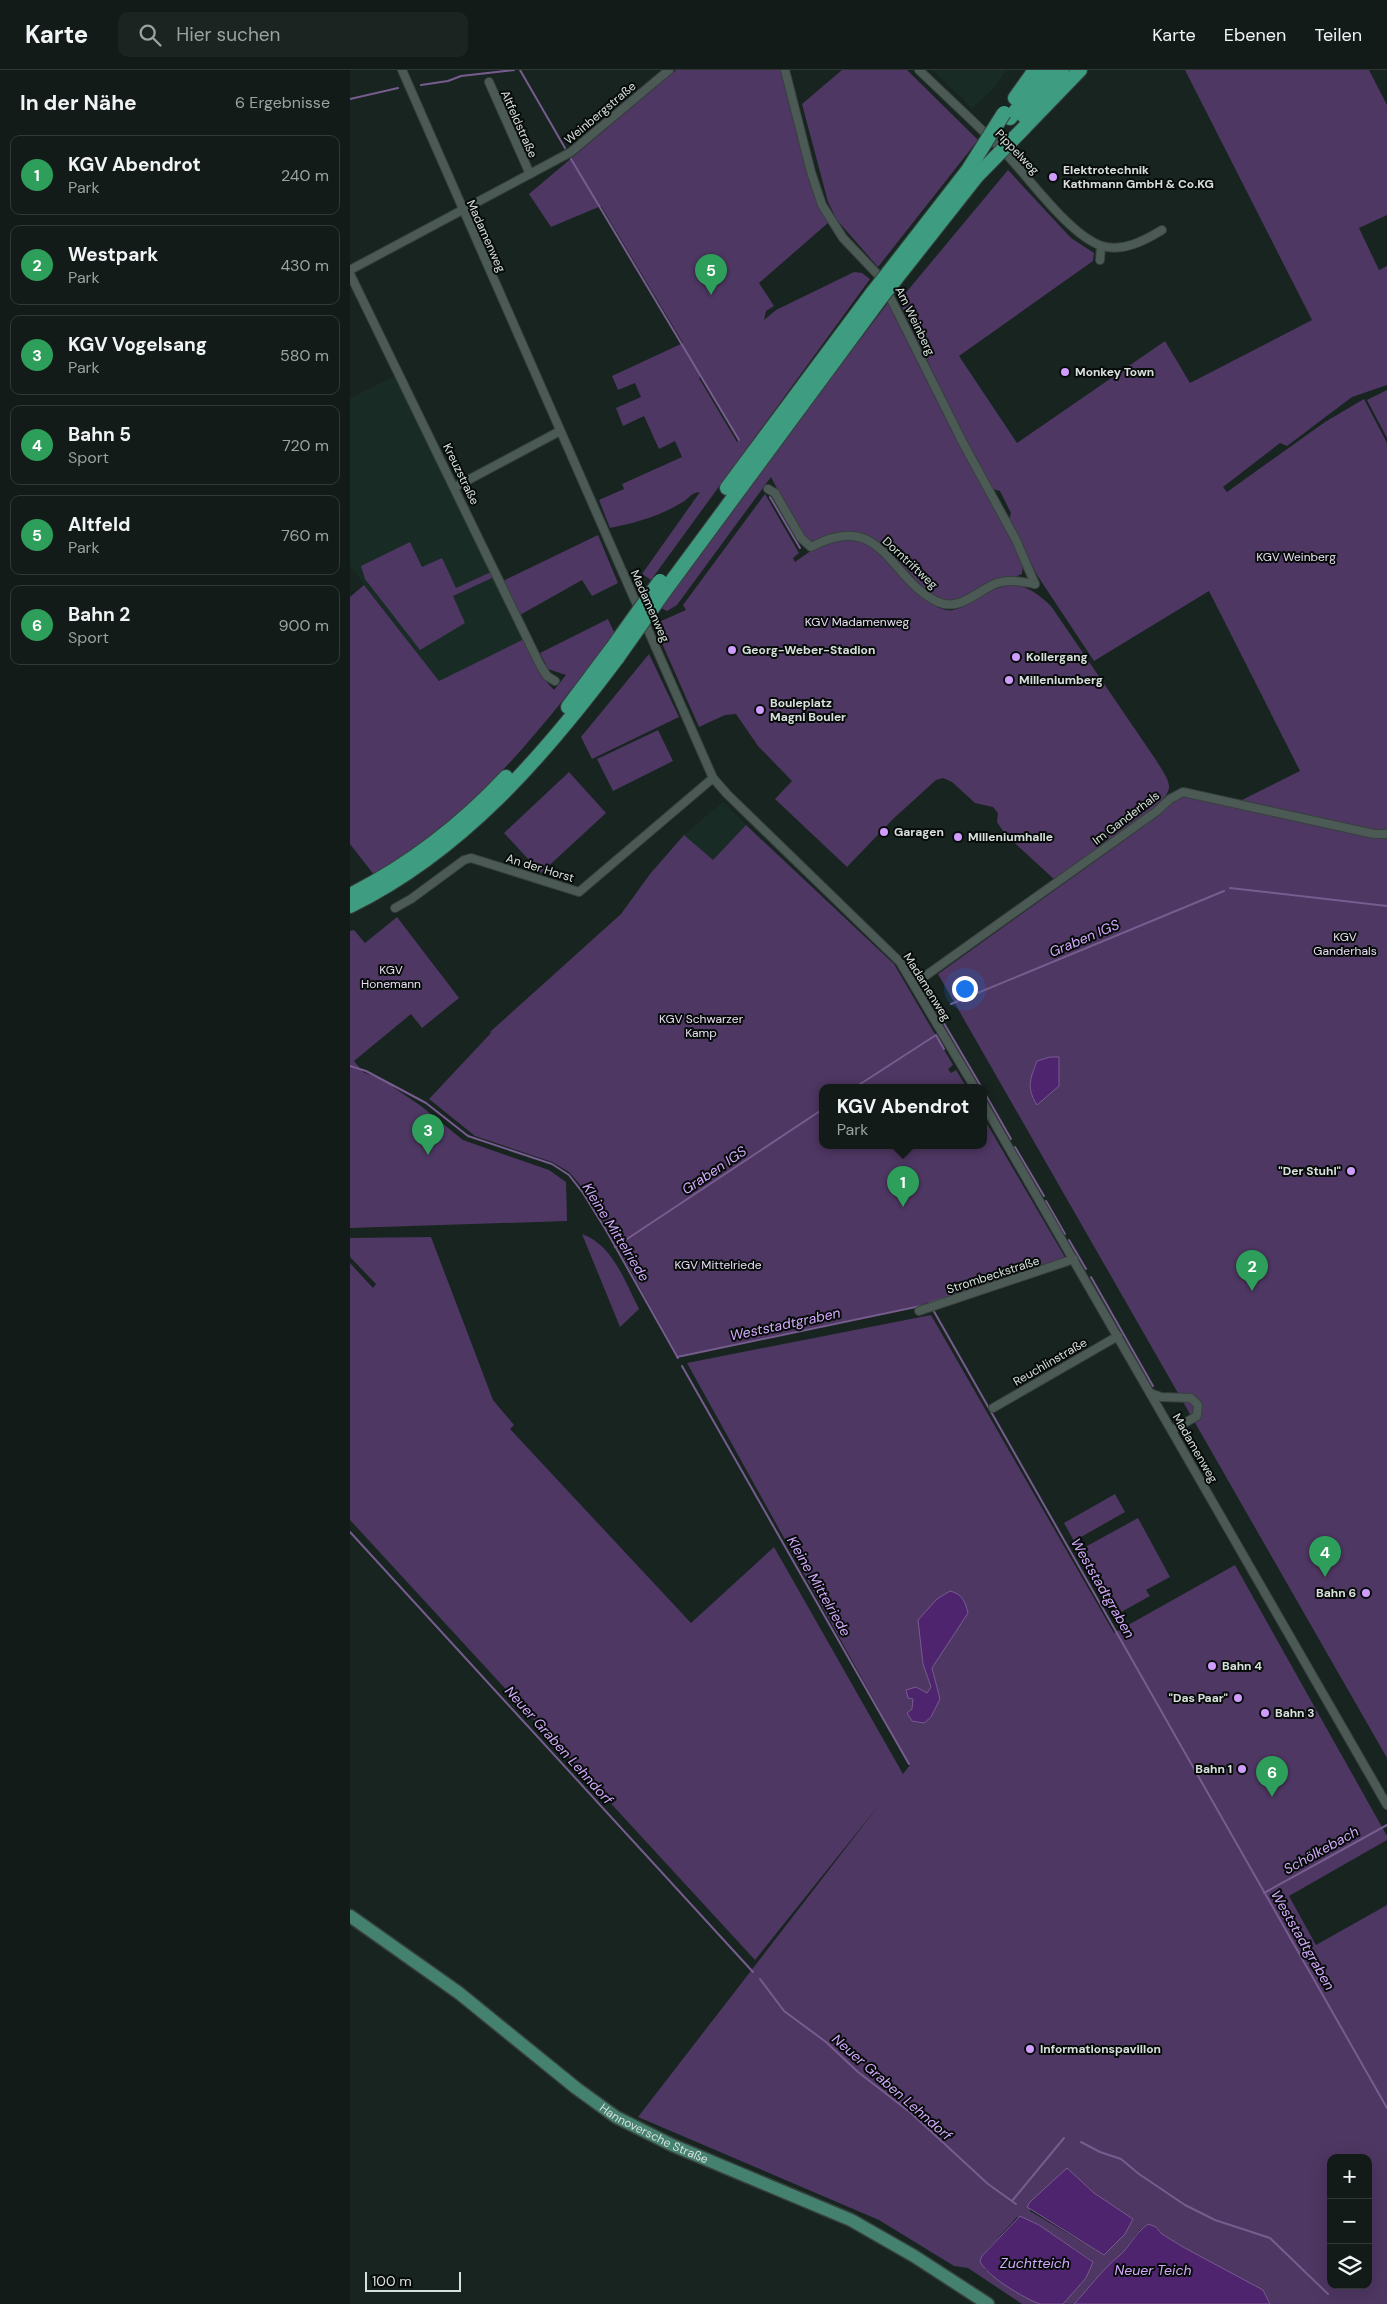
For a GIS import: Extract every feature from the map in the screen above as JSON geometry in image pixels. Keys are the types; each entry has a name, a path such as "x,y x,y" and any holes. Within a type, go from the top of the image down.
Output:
{"highway":[{"path":"1014,121 1035,70"},
{"path":"972,173 1014,121 1048,70"},
{"path":"350,906 367,892 447,845 498,799 556,736 663,585 891,276 1014,121 1062,70"},
{"path":"1014,121 1080,70"},
{"path":"350,895 367,892"}],"main road":[{"name":"Hannoversche Straße","path":"350,1916 459,1993 576,2088 616,2117 672,2145 850,2220 914,2256 988,2304"}],"street":[{"name":"Madamenweg","path":"402,70 462,210 714,778 727,794 900,962 972,1084"},
{"name":"Weinbergstraße","path":"350,270 571,152 669,70"},
{"name":"Am Weinberg","path":"785,70 811,172 822,205 843,238 880,277 963,443 1016,540 1036,584"},
{"name":"Pippelweg","path":"919,70 1008,156 1082,236 1101,246"},
{"name":"Altfeldstraße","path":"489,82 530,174"},
{"path":"1100,260 1101,246 1131,245 1162,230"},
{"name":"Kreuzstraße","path":"350,274 540,665 547,676 554,681"},
{"path":"455,487 560,431"},
{"name":"Dorntriftweg","path":"768,489 775,493 800,538 811,547 829,538 842,536 868,541 889,555 924,594 940,603 950,605 960,603 1004,581 1036,584"},
{"name":"An der Horst","path":"395,908 411,899 464,860 471,858 579,892 714,778"},
{"name":"Im Ganderhals","path":"914,984 1120,838 1170,799 1183,792 1374,834 1387,834"},
{"name":"Madamenweg","path":"987,1110 1387,1804"},
{"name":"Strombeckstraße","path":"919,1311 1074,1259"},
{"name":"Reuchlinstraße","path":"993,1408 1118,1336"},
{"path":"1150,1393 1162,1397 1191,1398 1198,1405 1197,1416 1172,1430"}],"shaded area":[{"path":"933,70 1007,70 992,90 972,108"},
{"path":"395,376 524,639 439,681 350,566 350,398"},
{"path":"723,802 746,825 713,860 684,835"}],"green space":[{"path":"676,70 782,70 820,206 828,223 759,283 774,306 766,311 764,320 776,310 854,272 862,273 870,279 651,580 642,574 700,492 673,508 656,515 610,528 599,500 624,489 622,484 682,457 675,441 659,449 644,416 623,426 616,408 641,397 635,383 618,390 612,376 683,343 601,206 551,227 529,194","holes":["702,375 702,380 739,440 737,442 699,378"]},
{"path":"842,70 907,70 978,140 878,267 837,220 828,202 802,104"},
{"path":"1185,70 1369,70 1387,105 1387,215 1359,228 1379,270 1387,266 1387,385 1352,397 1287,446 1280,443 1223,487 1227,492 1325,422 1364,399 1387,443 1387,1758 938,974 1158,816 1176,798 1184,796 1235,807 1242,800 1300,771 1209,591 1094,661 1037,575 1009,519 1011,513 1000,491 993,489 957,423 899,301 1008,170 1071,238 1094,253 1093,261 959,356 1017,443 1165,341 1190,383 1312,320"},
{"path":"890,300 1008,529 1023,565 1022,574 969,597 950,602 927,592 889,551 868,538 835,533 811,544 800,533 771,477 677,605 667,611 661,608 785,438"},
{"path":"1387,390 1387,438 1367,400"},
{"name":"KGV Madamenweg","path":"765,494 799,553 793,558 795,562 817,547 831,541 857,540 879,551 933,605 949,610 965,605 1003,586 1021,586 1031,590 1051,606 1156,760 1169,785 1164,798 1153,810 1119,837 1056,881 1005,834 997,822 998,813 993,807 975,803 952,782 943,778 936,780 893,819 847,867 775,799 792,781 758,746 736,714 725,715 699,727 657,632 659,622 686,610 683,605"},
{"path":"598,535 618,583 592,596 582,580 520,615 503,581"},
{"path":"410,542 422,567 442,558 456,588 491,572 494,577 453,596 465,623 420,650 365,579 361,566"},
{"path":"364,585 439,681 524,639 544,679 554,690 566,675 548,669 540,653 608,619 615,634 543,725 484,789 442,827 375,876 350,844 350,597"},
{"path":"649,654 679,717 592,759 581,737"},
{"path":"658,730 673,761 613,791 597,759"},
{"path":"569,772 606,813 541,873 504,833"},
{"name":"KGV Schwarzer Kamp","path":"746,825 894,964 953,1065 948,1069 951,1073 956,1070 965,1084 819,1084 819,1149 987,1149 987,1124 1066,1259 917,1306 678,1356 588,1194 569,1172 552,1162 475,1136 429,1099 490,1032 621,914 650,874 684,835 713,860"},
{"name":"KGV Honemann","path":"397,917 459,998 422,1028 411,1014 354,1061 363,1072 395,1085 393,1087 421,1106 463,1140 549,1170 566,1182 567,1221 350,1228 350,931 354,930 365,943"},
{"path":"582,1234 593,1239 610,1255 623,1276 639,1309 620,1327"},
{"path":"431,1237 493,1400 514,1425 510,1429 691,1623 774,1547 903,1774 910,1765 687,1363 931,1315 1114,1633 1235,1565 1387,1836 1387,1840 1289,1896 1316,1945 1387,1905 1387,2304 1270,2304 1263,2290 1183,2247 1162,2234 1156,2227 1148,2224 1074,2304 1063,2304 1086,2278 1091,2260 1039,2225 1017,2217 982,2256 985,2270 1040,2304 1022,2304 968,2268 954,2266 879,2220 638,2117 879,1805 755,1960 350,1520 350,1263 373,1288 376,1284 350,1257 350,1238","holes":["1068,2169 1094,2193 1133,2219 1125,2234 1104,2255 1030,2211 1030,2202"]},
{"path":"1115,1494 1125,1512 1074,1541 1064,1523"},
{"path":"1138,1518 1170,1577 1146,1590 1150,1596 1114,1616 1078,1551"}],"water":[{"path":"1050,1057 1059,1057 1059,1086 1037,1105 1031,1093 1031,1079 1037,1061"},
{"path":"950,1591 962,1599 968,1613 932,1668 940,1699 931,1717 924,1723 912,1721 907,1713 912,1709 913,1699 908,1698 906,1690 916,1687 927,1693 931,1687 923,1664 918,1620 937,1599"},
{"name":"Zuchtteich","path":"1067,2168 1094,2193 1133,2219 1125,2234 1104,2255 1027,2207"},
{"name":"Zuchtteich","path":"1020,2216 1039,2225 1093,2262 1086,2278 1063,2304 1040,2304 1025,2297 989,2273 980,2261 982,2256"},
{"name":"Neuer Teich","path":"1148,2224 1156,2227 1162,2234 1183,2247 1263,2290 1270,2304 1074,2304"}],"waterway":[{"path":"421,85 448,81 461,76 514,70"},
{"path":"520,70 565,148"},
{"path":"350,99 398,88"},
{"path":"571,159 739,440"},
{"path":"770,497 800,548"},
{"name":"Graben IGS","path":"1230,888 1387,906"},
{"name":"Graben IGS","path":"951,1004 1224,891"},
{"name":"Graben IGS","path":"922,986 980,1084"},
{"name":"Graben IGS","path":"936,1010 941,1008"},
{"name":"Graben IGS","path":"860,1084 936,1035 944,1049"},
{"name":"Kleine Mittelriede","path":"350,1066 366,1071 426,1103 468,1136 552,1164 569,1175 583,1193 606,1230 678,1358"},
{"path":"987,1097 1011,1139"},
{"name":"Graben IGS","path":"615,1247 819,1112"},
{"path":"1015,1147 1044,1196"},
{"path":"1046,1201 1065,1234"},
{"path":"1069,1240 1086,1269"},
{"path":"1091,1277 1153,1386"},
{"path":"929,1303 980,1287"},
{"name":"Weststadtgraben","path":"677,1357 930,1304"},
{"name":"Weststadtgraben","path":"932,1308 1387,2108"},
{"name":"Kleine Mittelriede","path":"682,1366 909,1764"},
{"name":"Neuer Graben Lehndorf","path":"350,1532 753,1972"},
{"name":"Schölkebach","path":"1264,1893 1387,1825"},
{"name":"Neuer Graben Lehndorf","path":"760,1979 784,2011 826,2042 858,2072 911,2113 988,2184 1016,2204"},
{"path":"1012,2201 1064,2138"},
{"path":"1081,2142 1100,2152 1121,2159 1139,2174 1185,2205 1215,2220 1270,2238 1328,2294"}],"place":[{"name":"Elektrotechnik Kathmann GmbH & Co.KG","path":"1053,177"},
{"name":"Altfeld","path":"711,295"},
{"name":"Monkey Town","path":"1065,372"},
{"name":"Georg-Weber-Stadion","path":"732,650"},
{"name":"Kollergang","path":"1016,657"},
{"name":"Milleniumberg","path":"1009,680"},
{"name":"Bouleplatz Magni Bouler","path":"760,710"},
{"name":"Garagen","path":"884,832"},
{"name":"Milleniumhalle","path":"958,837"},
{"name":"KGV Vogelsang","path":"428,1155"},
{"name":"\"Der Stuhl\"","path":"1351,1171"},
{"name":"KGV Abendrot","path":"903,1207"},
{"name":"Westpark","path":"1252,1291"},
{"name":"Bahn 5","path":"1325,1577"},
{"name":"Bahn 6","path":"1366,1593"},
{"name":"Bahn 4","path":"1212,1666"},
{"name":"\"Das Paar\"","path":"1238,1698"},
{"name":"Bahn 3","path":"1265,1713"},
{"name":"Bahn 1","path":"1242,1769"},
{"name":"Bahn 2","path":"1272,1797"},
{"name":"Informationspavillon","path":"1030,2049"}],"park label":[{"name":"KGV Weinberg","path":"1296,557"},
{"name":"KGV Ganderhals","path":"1345,944"},
{"name":"KGV Mittelriede","path":"718,1265"}]}
